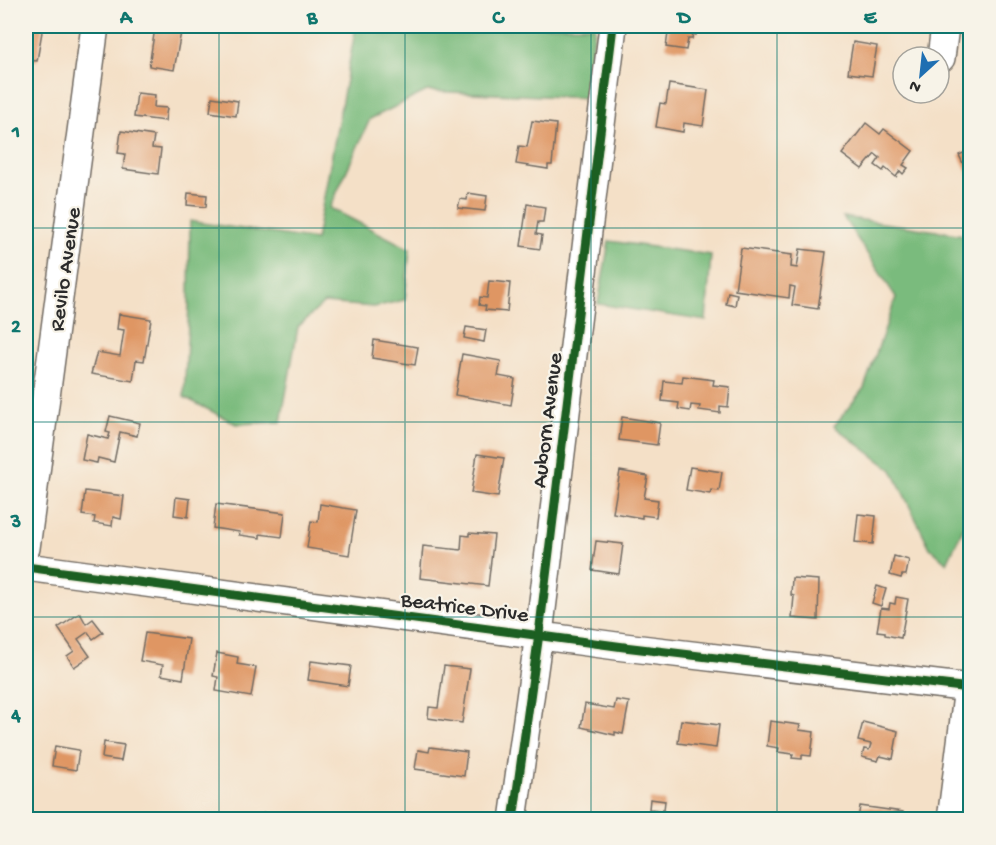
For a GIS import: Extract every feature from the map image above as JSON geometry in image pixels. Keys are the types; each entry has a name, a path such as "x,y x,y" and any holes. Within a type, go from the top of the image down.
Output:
{"street":[{"name":"Revilo Avenue","path":"26,548 95,26"},
{"name":"Auborn Avenue","path":"513,819 539,634 613,26"},
{"path":"943,45 945,26"},
{"name":"Beatrice Drive","path":"26,567 624,647 969,688"},
{"path":"951,819 969,688"}],"green space":[{"path":"356,26 595,26 587,98 427,91 370,119 330,208 410,249 405,300 374,307 324,303 298,327 281,422 236,424 184,397 189,305 190,221 316,240"},
{"path":"843,217 970,236 970,513 947,563 930,548 892,470 834,426 864,388 896,297"},
{"path":"609,241 711,255 706,321 598,304"}],"building":[{"path":"26,26 43,26 37,61 26,60"},
{"path":"181,26 200,26 198,32 180,29"},
{"path":"669,26 694,26 693,30 697,30 692,39 688,39 686,50 666,47"},
{"path":"155,28 181,32 174,70 149,66"},
{"path":"853,42 877,46 872,76 848,73"},
{"path":"669,84 708,90 703,126 684,123 683,132 656,127 660,103 666,104"},
{"path":"137,93 155,95 154,107 167,108 165,121 134,117"},
{"path":"212,97 238,101 236,116 210,112"},
{"path":"532,121 556,124 552,165 548,165 548,169 516,164 519,146 527,147"},
{"path":"866,123 880,134 884,129 913,151 903,165 908,168 903,174 900,171 896,177 885,168 883,171 875,165 880,158 875,154 862,169 842,154"},
{"path":"121,131 154,136 152,148 161,149 158,174 123,169 125,154 118,153"},
{"path":"970,150 970,178 959,155"},
{"path":"188,193 207,195 206,207 187,205"},
{"path":"468,193 487,196 485,211 458,208 460,199 467,200"},
{"path":"527,204 545,207 543,222 538,222 536,234 542,235 540,249 521,246"},
{"path":"741,248 792,255 791,267 797,268 800,249 826,252 818,309 792,305 795,287 790,286 789,298 735,290"},
{"path":"489,281 510,283 507,312 485,310 486,306 479,305 480,297 487,298"},
{"path":"728,292 737,294 735,306 726,304"},
{"path":"119,314 151,319 144,361 136,360 133,381 91,374 97,352 120,356 124,330 117,329"},
{"path":"466,327 486,330 484,342 464,338"},
{"path":"374,340 418,347 415,365 372,358"},
{"path":"462,354 501,361 498,376 515,379 511,405 455,395"},
{"path":"683,376 714,380 713,385 730,387 728,407 720,406 720,413 699,410 700,406 691,405 690,411 678,409 679,403 662,401 664,381 682,383"},
{"path":"110,416 140,423 137,436 120,432 114,462 98,458 97,463 82,460 87,434 108,439 110,433 106,432"},
{"path":"622,417 660,423 657,445 619,440"},
{"path":"477,454 504,458 498,497 471,493"},
{"path":"690,467 722,472 719,491 711,490 710,494 686,490"},
{"path":"620,471 648,476 644,498 658,500 656,517 642,515 642,518 613,513"},
{"path":"85,491 124,496 121,519 113,517 112,526 94,523 95,517 82,515"},
{"path":"176,497 190,499 188,517 174,515"},
{"path":"216,504 285,513 282,537 260,534 260,538 213,528"},
{"path":"320,504 356,510 349,555 307,548 311,521 318,522"},
{"path":"858,514 876,516 873,544 855,542"},
{"path":"469,533 494,535 488,586 420,578 423,546 461,550 462,535 469,536"},
{"path":"596,541 623,544 619,574 592,570"},
{"path":"894,556 909,560 906,575 902,575 901,578 890,575"},
{"path":"792,578 819,580 818,620 792,618 794,596 791,595"},
{"path":"877,586 886,589 881,606 872,603"},
{"path":"896,597 908,599 901,638 877,631 881,608 889,609 890,603 895,604"},
{"path":"80,613 86,624 93,619 103,632 93,639 88,632 78,639 90,656 74,667 67,656 74,651 58,628"},
{"path":"145,633 189,639 183,679 161,675 163,665 140,661"},
{"path":"217,653 238,657 237,664 256,667 251,697 216,691 218,677 213,676"},
{"path":"311,661 351,666 348,686 308,680"},
{"path":"444,666 470,669 462,723 428,718 429,707 438,708"},
{"path":"616,700 629,702 623,734 615,732 615,735 581,727 585,704 614,709"},
{"path":"681,720 719,725 716,748 678,743"},
{"path":"770,721 800,725 799,730 814,732 811,756 802,755 802,759 792,758 793,754 778,752 779,748 767,746"},
{"path":"863,722 898,731 893,759 880,756 878,761 862,757 864,749 869,750 871,744 858,741"},
{"path":"104,742 124,745 121,761 102,758"},
{"path":"55,746 79,750 76,770 52,766"},
{"path":"430,747 467,752 464,776 415,769 418,750 429,752"},
{"path":"650,799 665,801 664,810 649,809"},
{"path":"860,806 903,812 902,820 858,820"},
{"path":"264,813 294,818 294,820 263,820"}],"cycle path":[{"path":"513,820 539,634 613,26"},
{"path":"26,567 624,647 970,688"}]}
